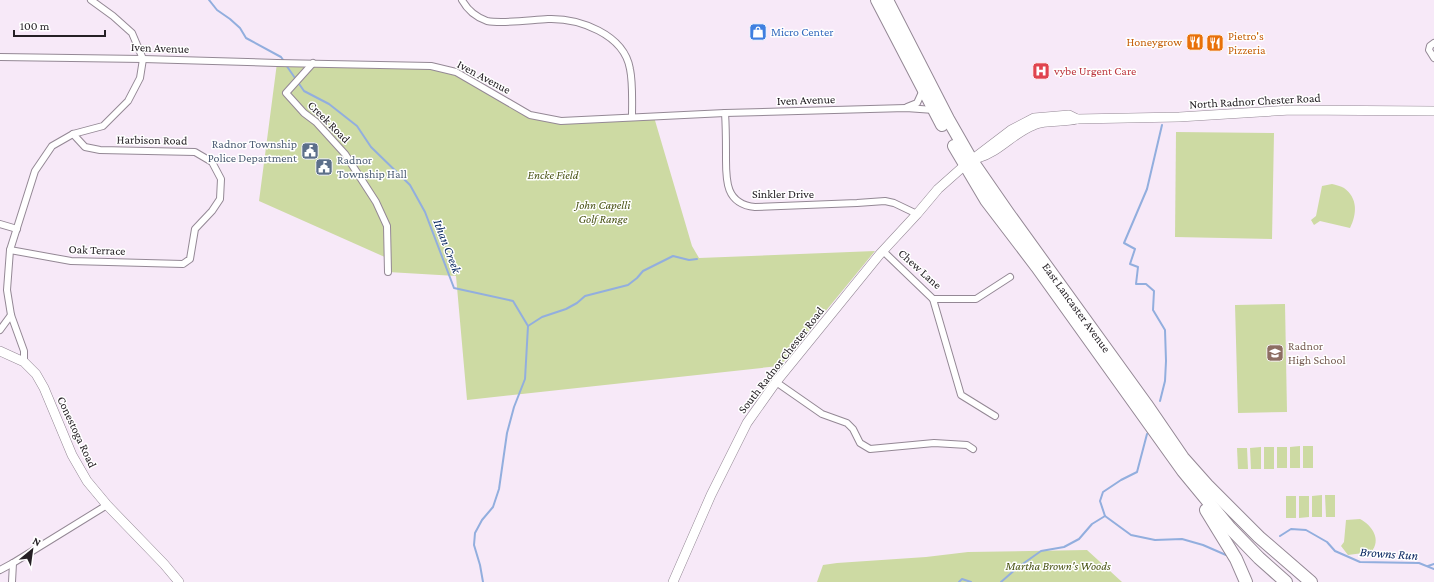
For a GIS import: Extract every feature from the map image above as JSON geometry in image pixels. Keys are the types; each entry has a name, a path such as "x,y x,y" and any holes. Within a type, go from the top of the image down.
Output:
{"highway":[{"name":"East Lancaster Avenue","path":"877,0 934,110 968,163 1008,213 1146,404 1183,458 1258,537 1310,582"},
{"name":"East Lancaster Avenue","path":"887,0 946,115 986,200 1001,222 1037,267 1183,471 1230,528 1283,581"},
{"path":"1183,471 1233,554 1246,582"},
{"path":"1283,581 1294,568"}],"main road":[{"name":"North Radnor Chester Road","path":"884,251 938,189 968,163 988,155 1022,130 1036,124 1077,119 1179,117 1291,110 1434,111"},
{"name":"South Radnor Chester Road","path":"673,582 711,495 747,423 776,382 884,251"},
{"name":"Conestoga Road","path":"0,351 24,362 33,369 41,381 72,455 87,481 107,505 164,564 179,582"}],"street":[{"path":"24,362 24,351 11,315 7,290 10,250 35,171 52,146 73,134 103,126 128,101 140,78 143,59 132,33 113,16 91,0"},
{"path":"462,0 472,13 487,21 561,20 588,27 612,39 620,48 630,68 632,117"},
{"path":"1434,43 1430,46 1429,50 1434,58"},
{"name":"Iven Avenue","path":"0,56 431,66 456,72 530,115 561,121 725,113 906,108 934,110"},
{"name":"Creek Road","path":"313,63 286,93 304,113 316,122 345,154 376,202 387,226 388,272"},
{"path":"906,108 917,103 923,90"},
{"name":"Sinkler Drive","path":"725,113 727,184 731,193 740,203 755,207 850,204 885,201 894,203 917,214"},
{"name":"Harbison Road","path":"73,134 84,147 100,150 195,152 212,162 221,179 220,199 212,211 195,229 190,259 183,264"},
{"path":"0,224 17,229"},
{"name":"Oak Terrace","path":"10,250 71,261 183,264"},
{"name":"Chew Lane","path":"884,251 933,299 976,298 1010,277"},
{"path":"933,299 961,395 995,416"},
{"path":"0,330 11,315"},
{"path":"776,382 822,414 847,423 853,429 860,443 870,448 934,443 968,445 973,449"},
{"path":"0,570 107,505"},
{"path":"12,582 13,563"}],"green space":[{"path":"277,63 431,66 456,72 530,115 561,121 654,117 692,246 699,258 875,251 779,366 467,400 456,276 388,272 387,258 259,201"},
{"path":"1176,132 1274,133 1272,239 1175,237"},
{"path":"1332,184 1344,188 1352,196 1355,212 1350,228 1320,221 1314,225 1311,220 1316,216 1322,186"},
{"path":"1285,304 1287,412 1238,413 1235,305"},
{"path":"1300,446 1300,468 1290,468 1290,447"},
{"path":"1303,446 1313,446 1313,468 1303,468"},
{"path":"1261,447 1261,469 1251,469 1250,448"},
{"path":"1264,447 1274,447 1274,469 1264,469"},
{"path":"1277,447 1287,447 1287,468 1277,468"},
{"path":"1237,448 1247,448 1248,469 1238,469"},
{"path":"1322,495 1322,517 1312,517 1312,496"},
{"path":"1325,495 1335,495 1335,517 1326,517"},
{"path":"1286,496 1296,496 1296,518 1286,518"},
{"path":"1299,496 1309,496 1309,517 1299,518"},
{"path":"1360,519 1372,529 1376,538 1376,543 1371,552 1348,555 1341,546 1344,542 1346,520"},
{"name":"Martha Brown's Woods","path":"1087,550 1122,582 817,582 823,565 837,563 926,557 968,552"}],"waterway":[{"name":"Ithan Creek","path":"209,0 217,10 240,28 246,38 281,57 284,61"},
{"name":"Ithan Creek","path":"286,65 304,91 329,104 357,126 371,147 410,185 425,212 454,288 513,301 528,326 525,379 514,407 507,433 499,489 493,507 482,520 475,533 474,545 483,582"},
{"path":"1160,401 1165,381 1165,330 1153,310 1154,291 1146,284 1136,284 1138,267 1130,264 1135,249 1124,243 1147,189 1162,125"},
{"path":"528,326 542,317 566,309 577,303 585,296 628,285 643,271 673,256 689,260 697,259"},
{"path":"1105,516 1100,501 1103,492 1121,480 1137,472 1147,434"},
{"name":"Browns Run","path":"1105,516 1131,535 1155,540 1182,539 1203,545 1226,555"},
{"name":"Browns Run","path":"1001,582 1017,568 1041,551 1064,547 1079,539 1092,524 1105,516"},
{"name":"Browns Run","path":"1280,536 1291,529 1306,530 1327,542 1335,551 1360,562 1419,563 1434,569"},
{"name":"Browns Run","path":"1428,566 1434,564"},
{"name":"Browns Run","path":"959,582 962,579 971,582"}],"place":[{"name":"Micro Center","path":"758,32"},
{"name":"Honeygrow","path":"1195,42"},
{"name":"Pietro's Pizzeria","path":"1215,43"},
{"name":"vybe Urgent Care","path":"1041,71"},
{"name":"Radnor Township Police Department","path":"310,151"},
{"name":"Radnor Township Hall","path":"324,167"},
{"name":"Radnor High School","path":"1275,353"}],"park label":[{"name":"Encke Field","path":"553,175"},
{"name":"John Capelli Golf Range","path":"603,212"}]}
